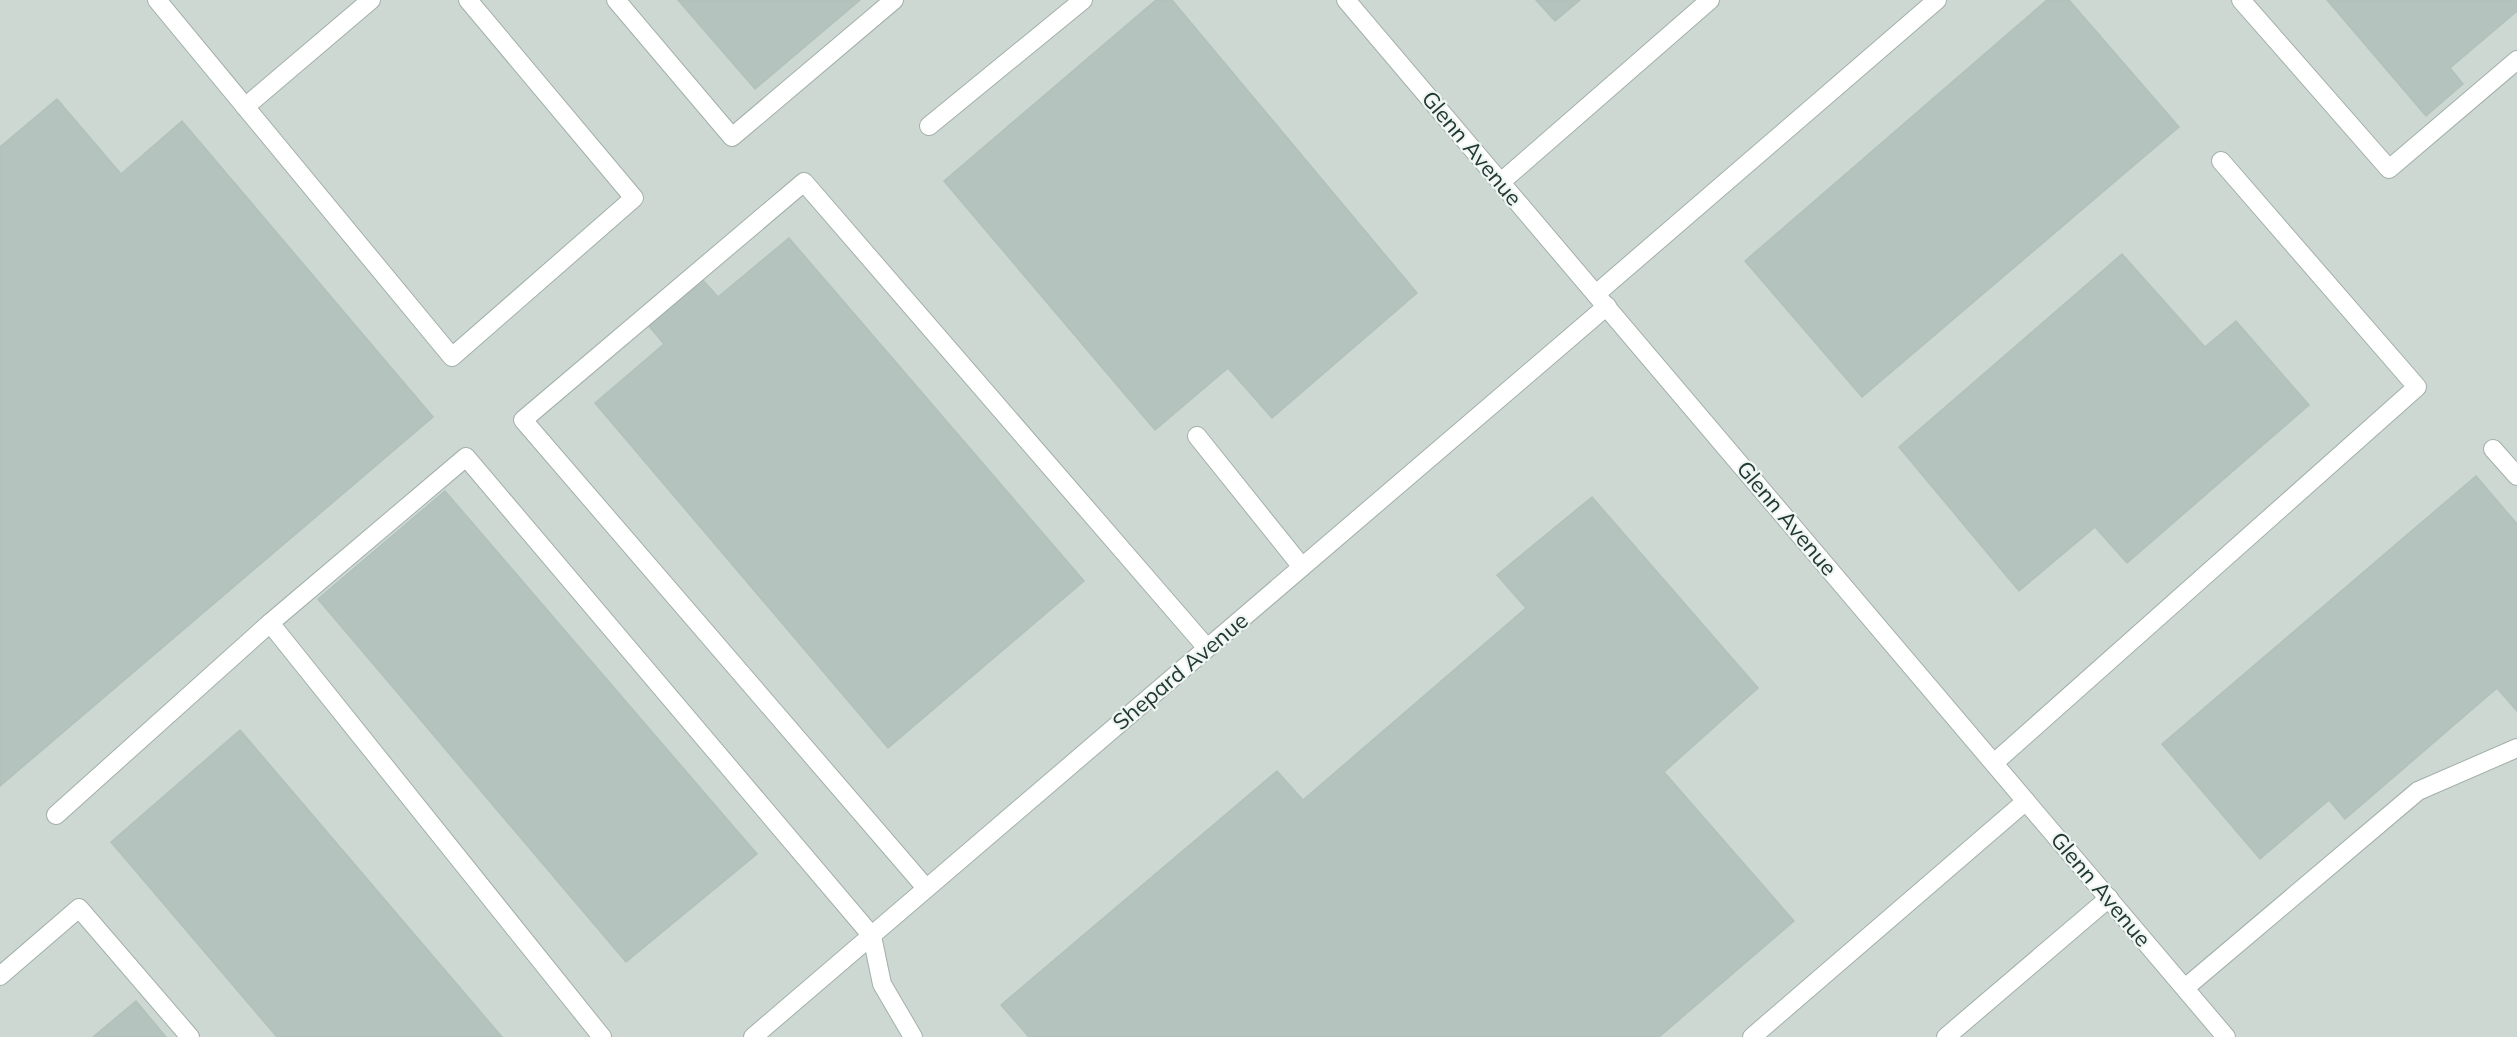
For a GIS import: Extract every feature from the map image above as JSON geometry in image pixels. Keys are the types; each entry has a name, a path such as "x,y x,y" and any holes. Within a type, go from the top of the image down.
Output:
{"street":[{"path":"157,0 452,357 634,198 468,0"},
{"path":"245,107 372,0"},
{"path":"616,0 732,137 894,0"},
{"path":"929,126 1083,0"},
{"name":"Glenn Avenue","path":"1346,0 2226,1037"},
{"path":"1501,182 1710,0"},
{"name":"Shepard Avenue","path":"753,1037 1302,567 1937,0"},
{"path":"2241,0 2389,169 2517,60"},
{"path":"1994,763 2416,387 2222,161"},
{"path":"926,888 523,420 804,182 1206,648"},
{"path":"1197,436 1302,567"},
{"path":"2493,449 2517,476"},
{"path":"56,815 270,623 466,457 872,936 882,984 913,1037"},
{"path":"270,623 602,1037"},
{"path":"2185,988 2418,791 2517,748"},
{"path":"1752,1037 2026,801"},
{"path":"1946,1037 2109,898"},
{"path":"0,976 79,908 190,1037"}],"shaded area":[{"path":"0,0 2517,0 2517,1037 0,1037"}],"building":[{"path":"678,0 860,0 755,89"},
{"path":"1156,0 1172,0 1417,293 1272,418 1228,368 1155,430 944,181"},
{"path":"1536,0 1580,0 1555,21"},
{"path":"2047,0 2069,0 2179,127 1862,397 1745,261"},
{"path":"2327,0 2517,0 2517,11 2450,68 2463,84 2426,116"},
{"path":"57,99 121,174 182,121 433,417 0,786 0,147"},
{"path":"789,238 1084,581 888,748 595,403 664,344 649,326 702,279 718,297"},
{"path":"2122,254 2205,347 2236,321 2309,405 2127,563 2095,527 2019,591 1899,447"},
{"path":"2476,476 2517,524 2517,711 2497,688 2345,819 2329,800 2260,859 2162,744"},
{"path":"445,491 757,854 626,962 318,599"},
{"path":"1592,497 1758,688 1664,772 1794,921 1659,1037 1029,1037 1001,1005 1277,771 1303,800 1526,608 1497,575"},
{"path":"240,730 502,1037 277,1037 111,842"},
{"path":"136,1001 166,1037 93,1037"}]}
